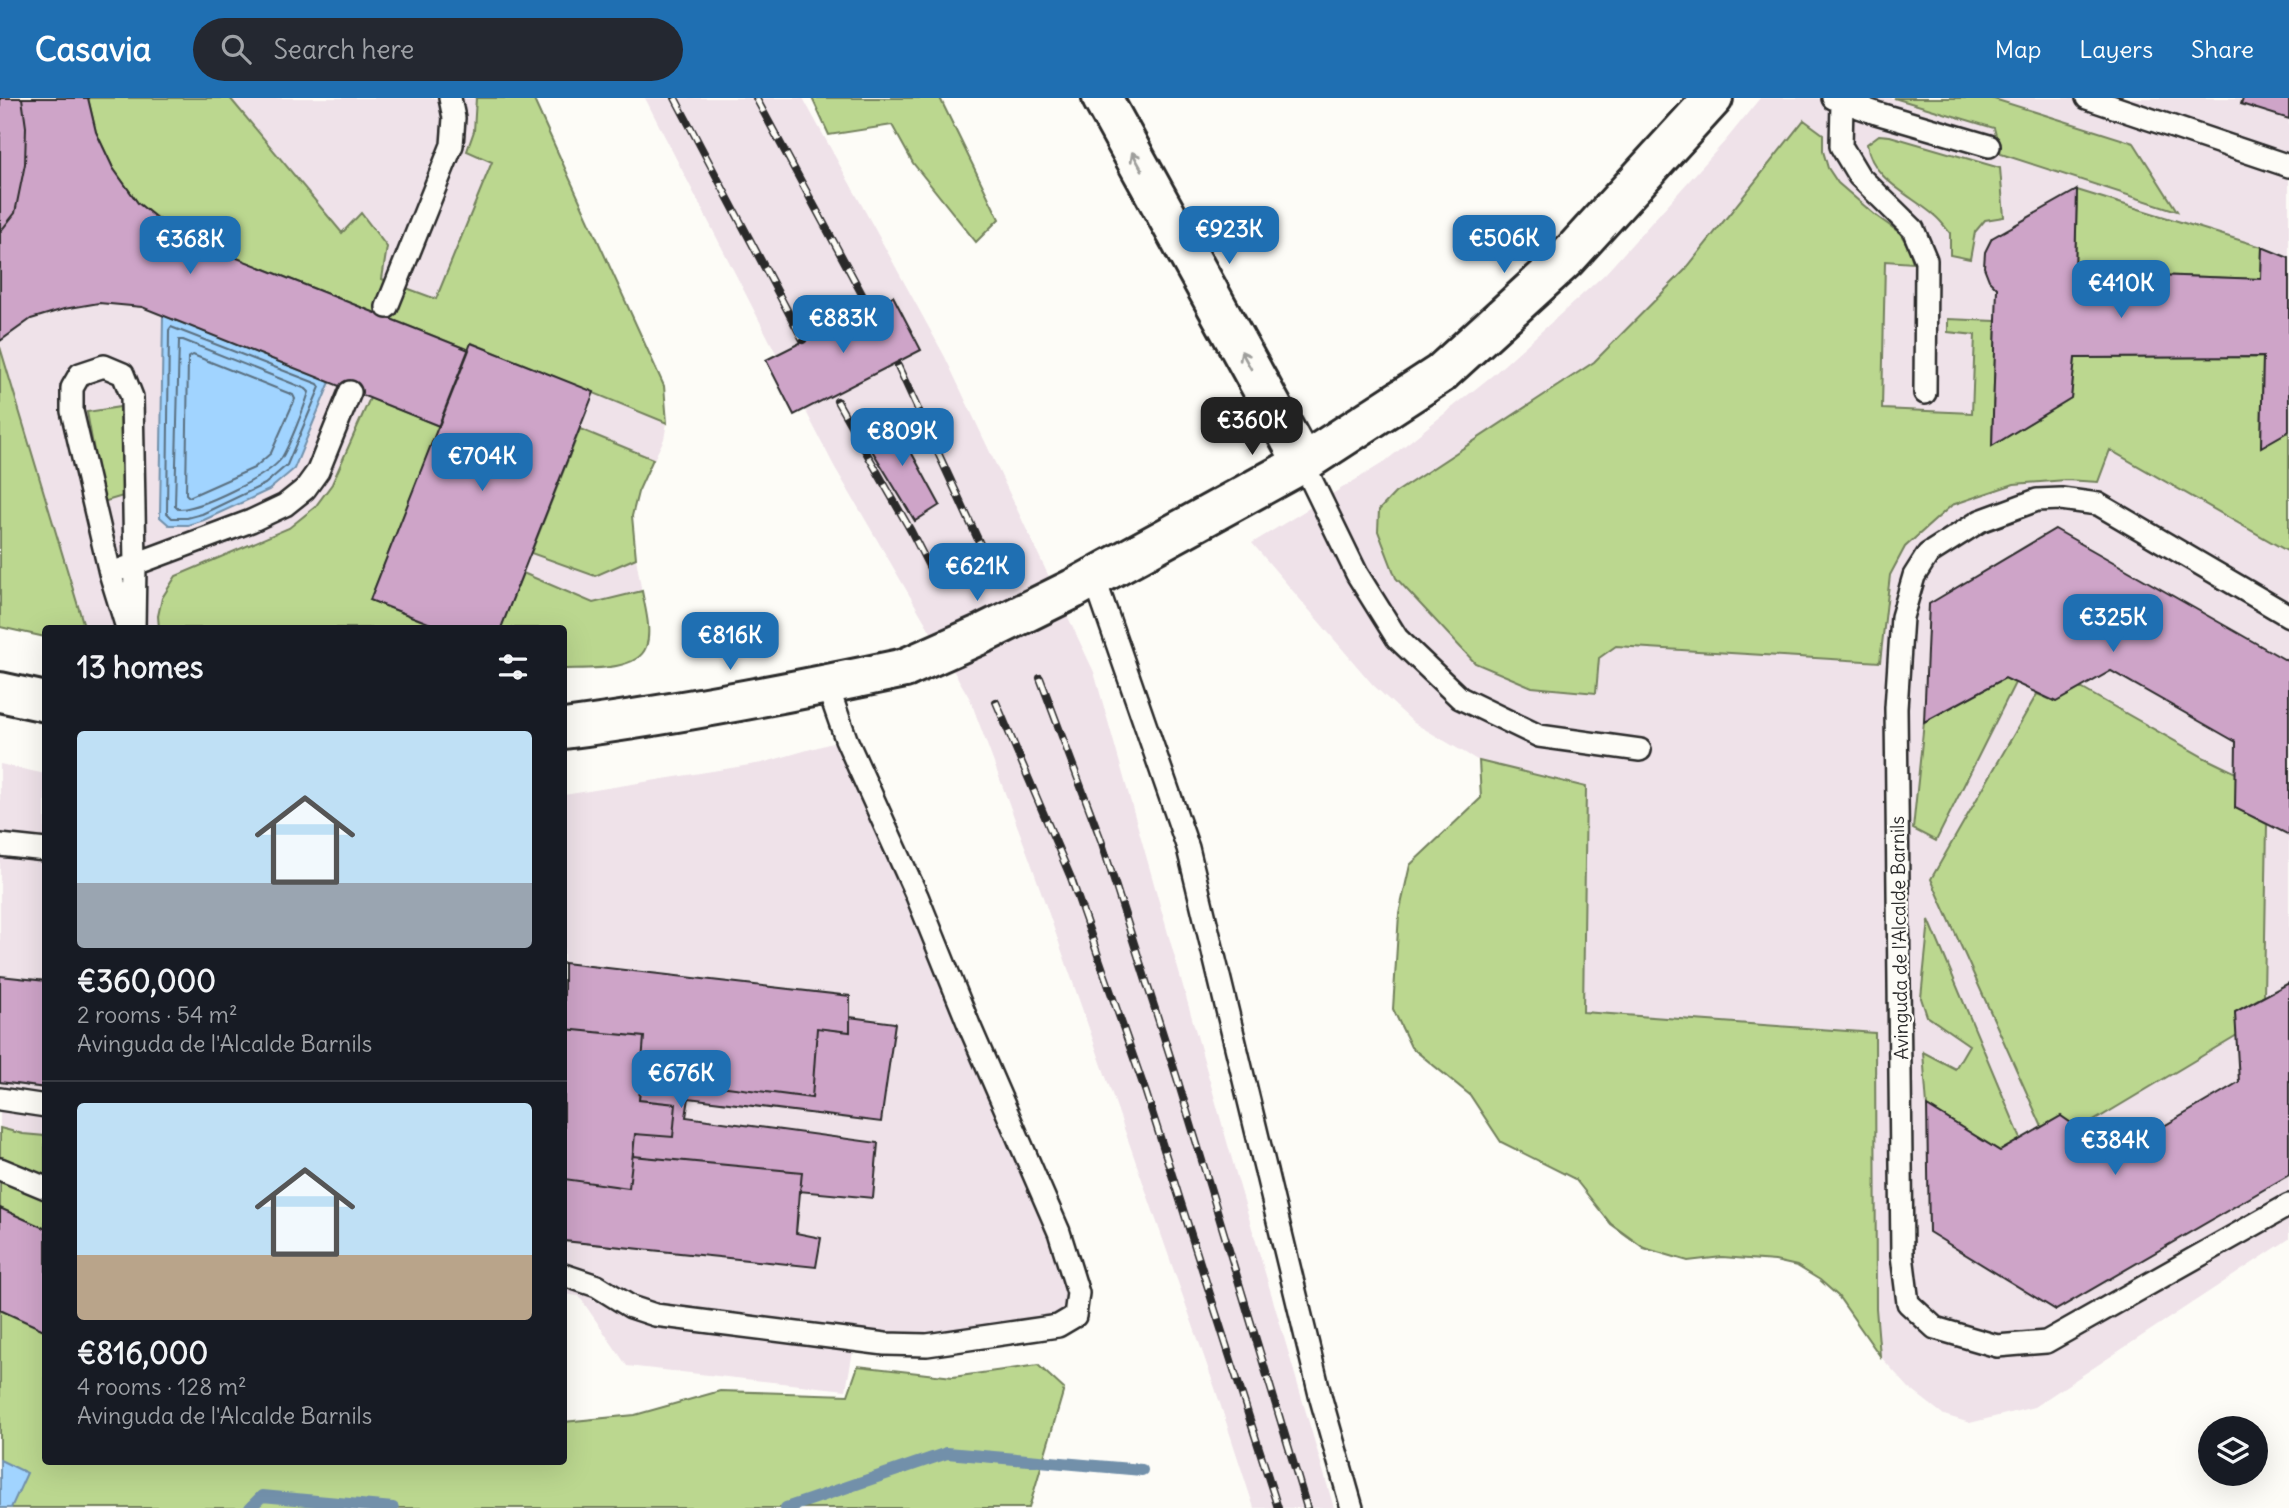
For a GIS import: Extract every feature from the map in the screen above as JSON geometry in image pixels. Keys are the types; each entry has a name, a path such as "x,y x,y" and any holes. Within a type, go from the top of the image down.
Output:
{"street":[{"path":"1102,98 1303,463"},
{"path":"567,729 827,685 905,668 984,633 1083,583 1303,463 1440,374 1567,258 1713,98"},
{"path":"0,692 42,701"}],"lane":[{"path":"387,307 452,145 454,118 450,98"},
{"path":"2087,98 2289,166"},
{"path":"1925,394 1926,260 1913,229 1859,176 1840,146 1838,100 1989,146"},
{"path":"126,625 110,573 72,411 72,388 80,374 104,366 123,374 132,397 134,625"},
{"path":"110,573 251,521 285,505 305,489 318,471 350,392"},
{"path":"1303,463 1357,574 1397,638 1460,698 1539,736 1640,750"},
{"name":"Avinguda de l'Alcalde Barnils","path":"2289,616 2098,504 2061,499 2037,500 1980,521 1928,554 1914,576 1902,617 1896,708 1902,1255 1908,1303 1934,1328 1997,1346 2046,1342 2289,1205"},
{"path":"1083,583 1188,848 1321,1399 1352,1508"},
{"path":"567,1276 597,1286 631,1307 655,1315 885,1344 927,1345 968,1341 1058,1326 1075,1316 1078,1293 1059,1232 849,746 827,685"},
{"path":"0,845 42,850"},
{"path":"0,1100 42,1105"},
{"path":"0,1169 42,1186"}],"shaded area":[{"path":"0,98 533,98 664,386 667,423 664,439 638,492 632,516 647,622 647,646 639,658 616,666 567,669 567,625 42,625 42,636 0,627"},
{"path":"645,98 803,98 945,357 1094,672 1334,1508 1254,1508 1215,1388 1030,860 970,699 834,466"},
{"path":"1760,98 2289,98 2289,1239 2034,1407 1970,1423 1944,1415 1909,1388 1880,1356 1874,1299 1875,1033 1583,1012 1586,787 1479,761 1414,723 1373,685 1252,543 1383,463 1494,374 1605,274 1726,140"},
{"path":"846,739 1078,1293 1058,1326 855,1340 846,1390 627,1366 579,1296 567,1294 567,795 762,763"},
{"path":"0,764 42,773 42,1136 0,1128"}],"green space":[{"path":"88,98 230,98 342,233 361,213 387,247 382,279 436,299 492,162 467,151 474,131 476,98 533,98 664,386 667,423 472,343 469,350 204,245 169,228 138,203 113,168 96,132"},
{"path":"812,98 940,98 999,219 976,242 913,163 892,125 829,135"},
{"path":"1894,98 1991,98 2134,143 2177,211 2001,154 1994,128"},
{"path":"1804,120 1823,134 1823,151 1828,168 1838,183 1900,233 1909,248 1913,263 1885,261 1882,409 1972,413 1975,335 1948,332 1948,319 1996,321 1992,446 2071,398 2075,358 2263,357 2261,446 2289,431 2289,552 2110,450 2098,482 2066,480 2014,484 1952,505 1905,547 1890,575 1880,662 1616,646 1599,658 1596,693 1532,687 1475,663 1396,578 1378,531 1379,510 1395,493 1594,362 1685,270"},
{"path":"1879,135 2000,168 2004,217 1985,220 1975,232 1970,259 1950,255 1950,233 1943,224 1884,177 1876,167 1867,144"},
{"path":"2077,190 2262,247 2261,279 2075,272"},
{"path":"0,347 84,625 42,625 42,636 0,627"},
{"path":"370,398 439,426 370,600 433,625 159,625 162,598 176,576 289,528 315,507 332,484"},
{"path":"120,407 123,496 103,502 87,412"},
{"path":"580,429 653,459 638,492 632,516 636,558 595,576 531,553"},
{"path":"523,573 593,603 642,591 648,641 641,655 622,665 567,669 567,625 502,625"},
{"path":"2005,678 2015,683 1936,841 1913,829 1924,722"},
{"path":"2081,688 2236,773 2236,808 2267,824 2264,996 2235,1012 2237,1035 2080,1129 2042,1127 1931,879 2037,694 2056,702"},
{"path":"1479,761 1586,787 1583,1012 1875,1033 1876,1308 1880,1356 1838,1296 1820,1280 1797,1266 1775,1261 1722,1257 1688,1261 1644,1248 1611,1224 1575,1179 1501,1142 1470,1095 1411,1047 1393,1009 1399,914 1410,865 1481,798"},
{"path":"1929,920 2021,1139 2000,1151 1927,1106 1923,1052 1955,1069 1969,1045 1927,1016 1921,998"},
{"path":"0,1128 42,1136 42,1465 567,1465 567,1422 635,1415 720,1391 848,1395 858,1366 953,1377 1038,1365 1064,1389 1029,1508 0,1508"}],"water":[{"path":"163,315 330,382 294,469 269,490 188,525 169,525 160,517"},
{"path":"0,1460 27,1473 11,1508 0,1508"}],"building":[{"path":"0,98 22,98 26,127 25,164 15,213 0,232"},
{"path":"22,98 88,98 96,132 113,168 138,203 169,228 204,245 469,350 439,426 142,307 99,303 64,309 31,319 0,341 0,232 15,213 25,164 26,127"},
{"path":"2243,98 2289,98 2289,119 2241,104"},
{"path":"2077,190 2075,272 2261,279 2262,247 2289,258 2289,431 2261,447 2263,357 2075,358 2071,398 1992,446 1997,288 1989,280 1984,267 1985,252 1992,238"},
{"path":"893,296 921,350 794,415 766,360"},
{"path":"471,343 594,392 502,625 433,625 370,600"},
{"path":"892,417 940,505 915,521 862,434"},
{"path":"2055,529 2289,662 2289,835 2235,808 2236,742 2111,671 2056,702 2005,678 1924,722 1929,604"},
{"path":"567,963 850,996 850,1017 895,1023 881,1122 689,1098 686,1117 878,1143 873,1198 799,1191 796,1233 821,1238 816,1267 567,1241"},
{"path":"567,963 850,996 850,1032 817,1028 812,1098 642,1076 639,1100 676,1104 673,1137 635,1134 633,1156 802,1172 796,1233 821,1238 816,1267 567,1241"},
{"path":"0,976 42,981 42,1087 0,1082"},
{"path":"2289,983 2289,1175 2056,1310 1929,1232 1927,1106 2000,1151 2061,1116 2116,1154 2239,1082 2235,1012"},
{"path":"567,1029 644,1037 639,1100 676,1104 673,1137 635,1134 629,1188 567,1179"},
{"path":"0,1208 42,1227 42,1329 0,1310"}],"waterway":[{"path":"786,1508 947,1453 1142,1470"},
{"path":"250,1508 262,1496 393,1508"}],"railway":[{"path":"675,98 803,340"},
{"path":"756,98 870,309"},
{"path":"898,366 987,559"},
{"path":"837,401 937,582"},
{"path":"1040,678 1101,840 1177,1078 1307,1508"},
{"path":"996,702 1071,878 1146,1093 1278,1508"}]}
